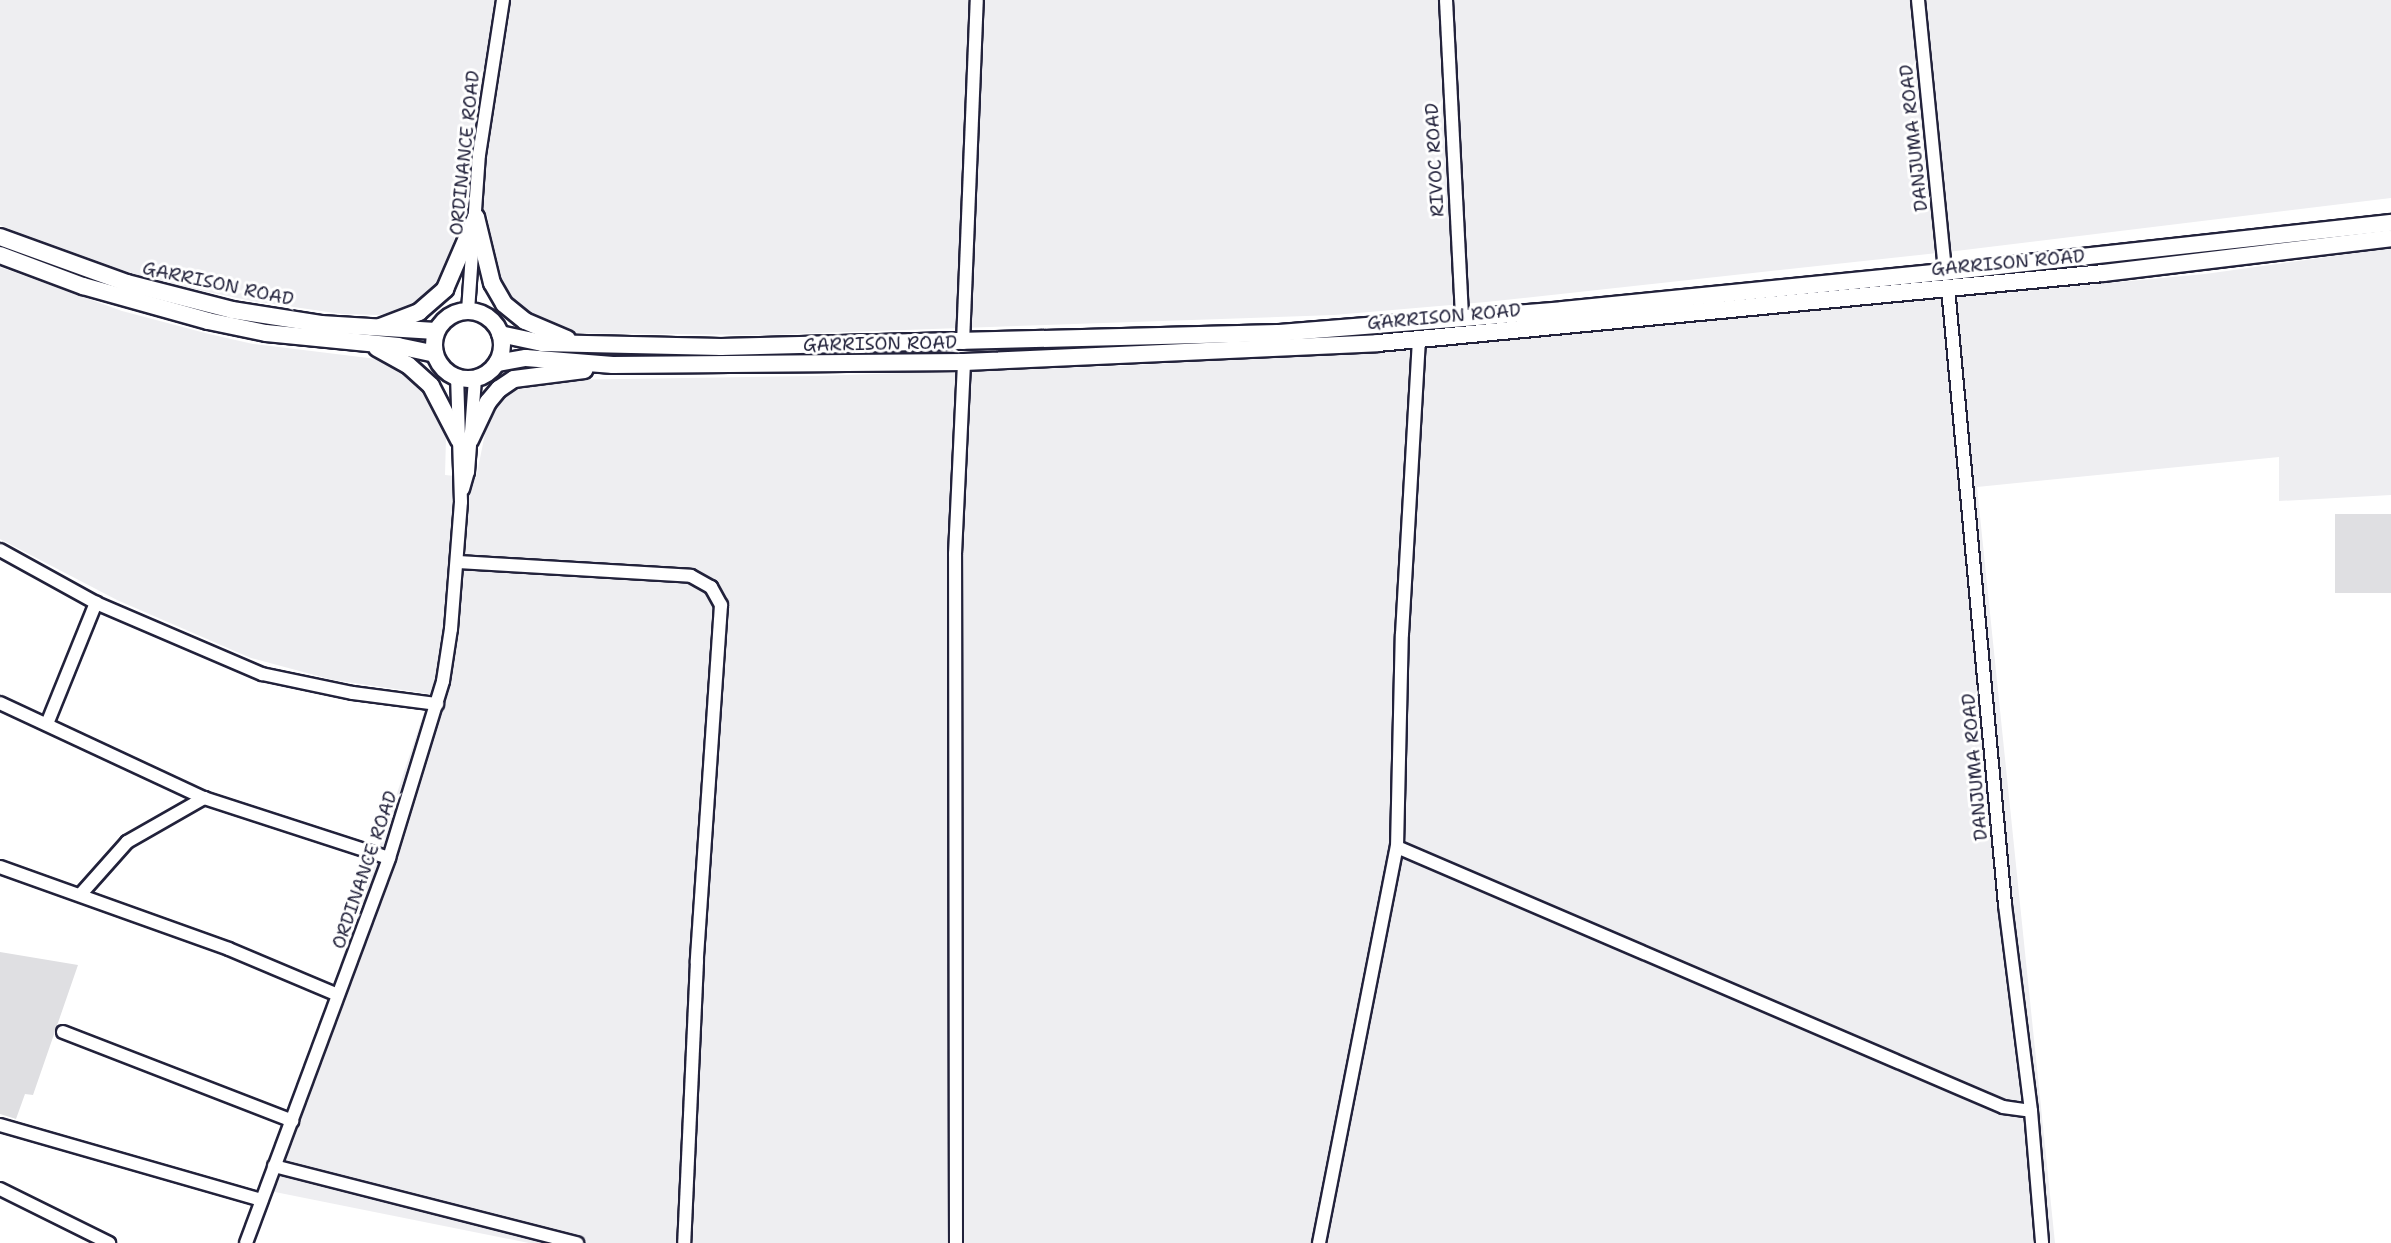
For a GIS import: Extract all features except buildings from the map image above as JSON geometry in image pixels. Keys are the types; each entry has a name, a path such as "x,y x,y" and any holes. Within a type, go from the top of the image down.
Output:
{"main road":[{"path":"476,217 453,277 445,289 433,302 372,337 421,375 439,396 465,440 488,402 499,389 514,379 613,365"},
{"path":"476,217 492,283 504,304 525,321 545,331 593,345"},
{"name":"GARRISON ROAD","path":"497,363 526,358 613,365 964,362 1419,340 1947,280 2391,223"},
{"name":"GARRISON ROAD","path":"0,237 85,270 178,298 372,337 435,354"},
{"name":"GARRISON ROAD","path":"500,334 519,341 593,345 963,343 1278,333 1947,280 2103,273 2391,238"},
{"name":"GARRISON ROAD","path":"0,255 83,286 208,321 266,333 372,337 436,331"},
{"path":"468,311 482,314 491,320 500,334 502,352 490,372 475,378 457,377 446,371 435,354 436,331 451,315 468,311"}],"street":[{"name":"ORDINANCE ROAD","path":"468,311 483,124 503,0"},
{"path":"963,343 977,0"},
{"name":"RIVOC ROAD","path":"1446,0 1462,319"},
{"name":"DANJUMA ROAD","path":"1918,0 2004,892 2031,1111 2042,1243"},
{"path":"1319,1243 1397,847 1402,634 1419,340"},
{"path":"956,1243 954,554 964,362"},
{"name":"ORDINANCE ROAD","path":"457,377 465,440"},
{"name":"ORDINANCE ROAD","path":"246,1243 389,858 437,704 448,654 458,562 465,440 475,378"},
{"path":"0,550 96,603 262,674 353,693 437,704"},
{"path":"458,562 691,576 710,587 722,605 697,961 684,1243"},
{"path":"47,724 96,603"},
{"path":"0,703 204,798 389,858"},
{"path":"80,895 127,842 204,798"},
{"path":"1397,847 2003,1107 2031,1111"},
{"path":"0,867 229,949 338,995"},
{"path":"63,1032 292,1121"},
{"path":"0,1125 261,1200"},
{"path":"274,1166 577,1243"},
{"path":"0,1189 110,1243"}],"shaded area":[{"path":"0,0 2391,0 2391,198 1956,251 1486,302 1334,315 760,335 571,333 530,318 500,285 489,244 488,216 459,213 451,256 435,287 411,307 379,315 342,314 252,301 165,283 74,256 0,225"},
{"path":"2391,248 2391,495 2279,501 2279,457 1977,487 2055,1243 529,1243 265,1190 430,694 333,680 251,658 117,600 0,539 0,267 122,311 209,334 253,344 377,359 407,375 424,390 433,405 446,438 445,475 476,478 489,414 511,390 526,383 1120,366 1389,351 2205,274"},
{"path":"2335,514 2391,514 2391,593 2335,593"},
{"path":"0,952 78,965 33,1095 25,1094 16,1119 0,1114"}]}
